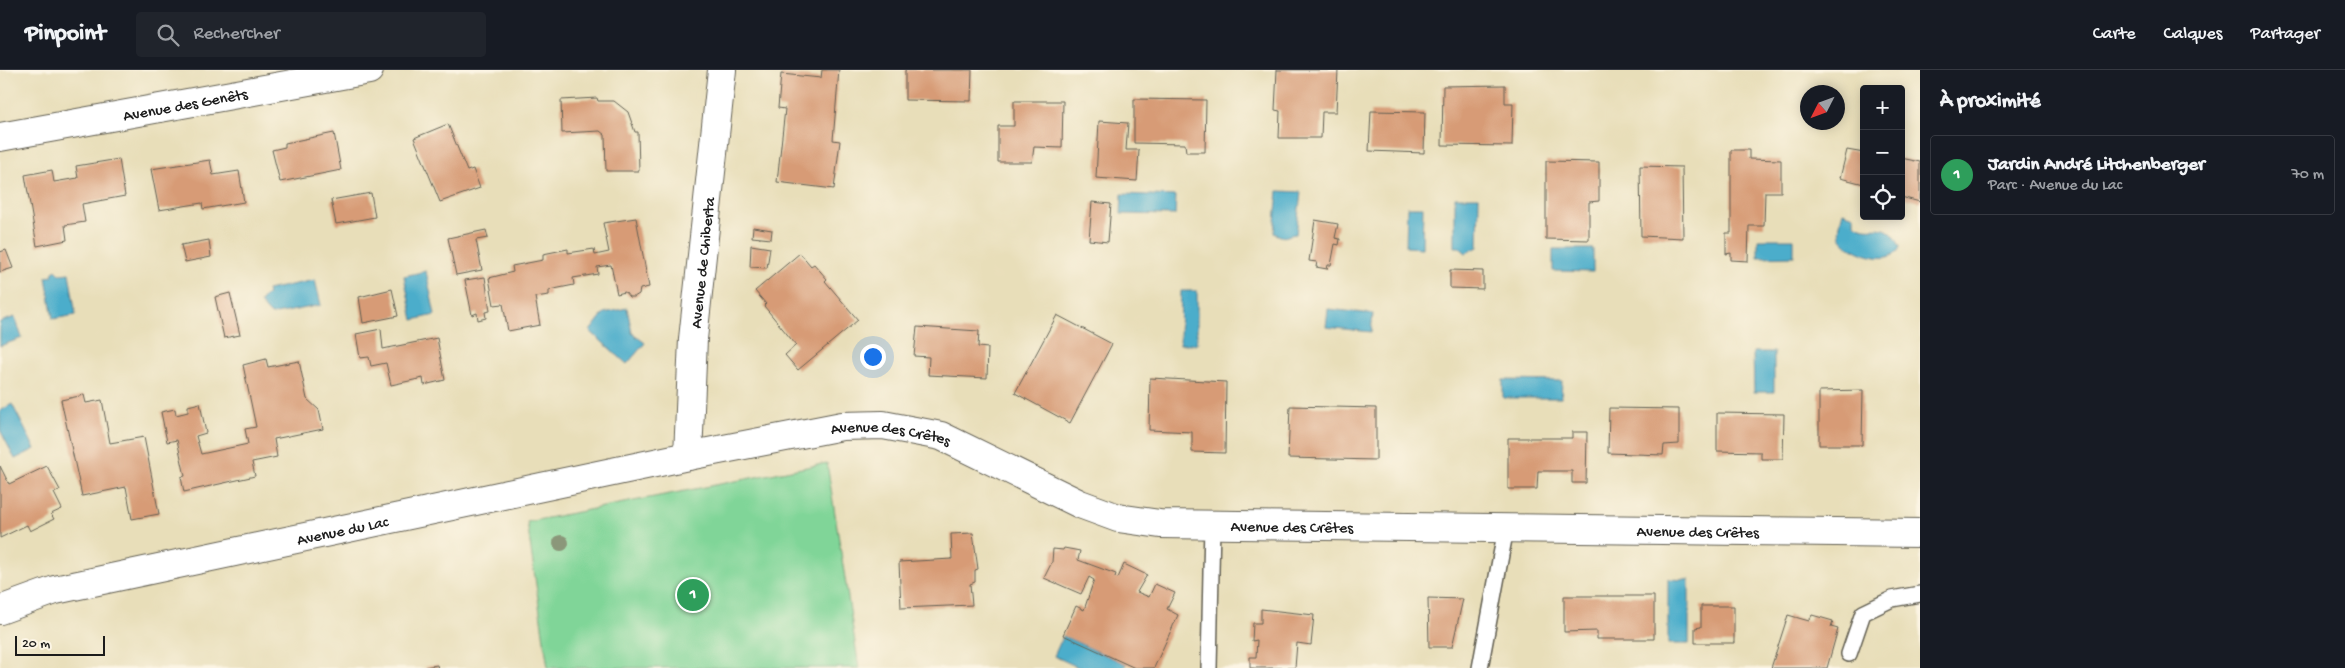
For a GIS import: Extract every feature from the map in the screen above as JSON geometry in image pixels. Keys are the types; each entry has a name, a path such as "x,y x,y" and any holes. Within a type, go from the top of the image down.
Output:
{"street":[{"name":"Avenue des Genêts","path":"0,137 369,70"},
{"name":"Avenue de Chiberta","path":"688,456 693,339 722,70"},
{"name":"Avenue des Crêtes","path":"688,456 842,426 883,425 941,436 1080,504 1118,518 1160,524 1920,533"},
{"name":"Avenue du Lac","path":"0,610 55,590 688,456"}],"lane":[{"path":"1209,668 1212,524"},
{"path":"1480,668 1506,528"},
{"path":"1849,654 1863,613 1892,598 1920,594"}],"green space":[{"path":"827,463 859,668 548,668 527,522"}],"water":[{"path":"1278,191 1301,192 1296,234 1284,237 1274,233"},
{"path":"1122,194 1176,196 1175,215 1121,214"},
{"path":"1455,197 1479,197 1478,247 1466,253 1459,247 1455,247"},
{"path":"1407,207 1423,207 1422,248 1406,247"},
{"path":"1843,212 1854,216 1854,223 1860,227 1884,229 1890,232 1900,247 1895,254 1888,257 1878,257 1859,252 1850,247 1839,233"},
{"path":"1758,239 1794,239 1794,256 1758,257"},
{"path":"1553,249 1593,249 1593,272 1553,271"},
{"path":"56,270 60,274 69,273 76,315 53,319 46,277 52,276"},
{"path":"426,271 435,315 413,320 404,276"},
{"path":"315,280 321,305 271,315 260,303 264,296 268,295 267,290"},
{"path":"1181,291 1197,291 1197,344 1180,344"},
{"path":"627,308 632,333 645,343 627,364 590,331 604,313"},
{"path":"1328,309 1373,314 1371,332 1326,327"},
{"path":"15,317 22,338 0,346 0,322"},
{"path":"1753,352 1774,352 1774,392 1754,392"},
{"path":"1503,380 1562,381 1561,398 1503,398"},
{"path":"12,404 35,449 15,459 0,430 0,411"},
{"path":"1668,579 1689,580 1689,644 1668,644"},
{"path":"1063,636 1126,664 1124,668 1080,668 1054,656"}],"building":[{"path":"822,70 839,70 833,140 840,141 834,189 777,182 785,109 778,108 781,74 821,78"},
{"path":"905,70 972,70 971,101 905,100"},
{"path":"1277,70 1338,70 1336,112 1322,112 1321,138 1279,138 1280,111 1275,110"},
{"path":"1505,85 1505,103 1513,103 1512,146 1442,145 1443,86"},
{"path":"597,98 598,101 614,101 628,112 635,132 638,132 639,171 606,171 605,135 600,131 562,133 561,100"},
{"path":"1134,99 1206,100 1205,152 1186,152 1185,144 1134,143"},
{"path":"1014,101 1063,101 1062,148 1034,147 1032,162 998,162 998,126 1014,126"},
{"path":"1371,111 1425,112 1424,153 1369,151"},
{"path":"1099,121 1128,123 1126,150 1139,150 1137,181 1096,178"},
{"path":"448,124 467,171 473,169 480,188 440,202 414,138"},
{"path":"334,133 341,170 280,182 272,150 285,147 285,143"},
{"path":"1731,150 1749,150 1749,159 1781,160 1781,192 1765,192 1764,226 1749,226 1748,261 1731,260 1731,253 1726,254 1726,233 1731,233"},
{"path":"1847,150 1860,152 1860,183 1840,178"},
{"path":"119,159 125,196 82,204 85,222 65,225 67,240 37,246 25,175 52,170 54,182 78,178 76,166"},
{"path":"1905,159 1920,162 1920,202 1905,198"},
{"path":"210,160 213,175 239,171 244,202 203,209 202,203 159,210 151,169"},
{"path":"1546,161 1599,162 1599,201 1589,202 1589,240 1546,239"},
{"path":"1640,166 1682,167 1683,238 1641,236"},
{"path":"371,193 375,217 336,224 331,200"},
{"path":"1092,202 1111,204 1108,242 1089,240"},
{"path":"636,218 649,287 640,289 639,294 634,297 629,297 625,292 617,294 611,265 597,267 598,274 573,278 574,285 549,290 549,295 535,297 540,325 508,331 503,304 494,305 489,278 513,272 512,266 543,260 543,254 568,249 568,253 594,249 595,255 609,252 603,223"},
{"path":"1315,220 1338,224 1335,238 1340,239 1339,245 1335,244 1331,265 1328,265 1327,269 1316,267 1317,262 1309,261"},
{"path":"753,227 772,230 771,239 752,237"},
{"path":"486,230 488,238 476,240 482,270 456,275 448,238"},
{"path":"209,240 211,257 185,262 181,245"},
{"path":"751,245 770,248 767,268 750,267"},
{"path":"6,250 13,268 0,272 0,252"},
{"path":"800,253 811,266 814,264 827,279 825,281 858,320 798,370 785,355 796,345 764,306 766,304 755,291"},
{"path":"1450,270 1483,271 1483,289 1450,288"},
{"path":"485,277 490,311 485,312 486,318 478,320 477,313 472,315 465,280"},
{"path":"392,289 398,316 363,323 359,297"},
{"path":"230,293 240,335 224,338 215,297"},
{"path":"1057,315 1112,344 1070,423 1015,393"},
{"path":"917,327 979,331 978,347 988,348 987,378 928,375 929,357 914,356"},
{"path":"381,329 383,349 437,338 445,380 424,385 423,378 391,385 386,363 371,366 369,357 360,358 356,334"},
{"path":"266,359 268,367 299,361 307,399 319,410 323,429 274,439 277,457 252,462 255,476 184,492 181,477 185,476 177,440 167,442 161,412 175,409 176,415 188,412 188,406 200,403 206,433 196,436 201,454 248,444 245,429 256,427 243,365"},
{"path":"1150,378 1226,382 1225,453 1192,452 1192,432 1149,430"},
{"path":"1863,390 1862,445 1819,445 1819,391"},
{"path":"84,395 86,403 102,400 110,443 144,437 159,514 132,519 126,487 82,496 61,400"},
{"path":"1290,406 1376,408 1376,460 1288,458"},
{"path":"1609,408 1679,409 1679,444 1664,445 1663,455 1608,453"},
{"path":"1717,413 1784,414 1783,459 1761,459 1761,452 1717,451"},
{"path":"1572,432 1587,432 1586,483 1572,483 1572,471 1538,471 1537,489 1508,489 1508,438 1572,438"},
{"path":"0,466 9,484 47,466 60,490 54,493 62,509 51,514 54,519 30,531 27,525 0,538"},
{"path":"973,533 978,569 975,570 975,582 970,584 972,605 901,608 899,562 952,559 951,534"},
{"path":"1064,548 1080,551 1078,560 1116,574 1115,577 1118,578 1124,564 1147,575 1137,592 1149,597 1155,584 1175,593 1167,609 1178,615 1154,668 1135,668 1063,635 1076,606 1084,610 1094,580 1089,577 1081,594 1044,578 1052,562 1053,549 1063,550"},
{"path":"1564,596 1654,596 1654,639 1597,639 1597,631 1564,632"},
{"path":"1428,598 1463,599 1452,647 1429,647"},
{"path":"1701,606 1734,606 1734,643 1695,643 1695,628 1701,627"},
{"path":"1261,609 1314,615 1311,645 1297,643 1295,668 1250,668 1250,657 1256,657 1257,640 1252,641 1253,623 1261,623"},
{"path":"1788,615 1809,621 1812,615 1833,621 1831,627 1838,629 1827,668 1771,668"},
{"path":"437,665 438,668 425,668 425,667"}],"place":[{"name":"Jardin André Litchenberger","path":"693,595"}]}
